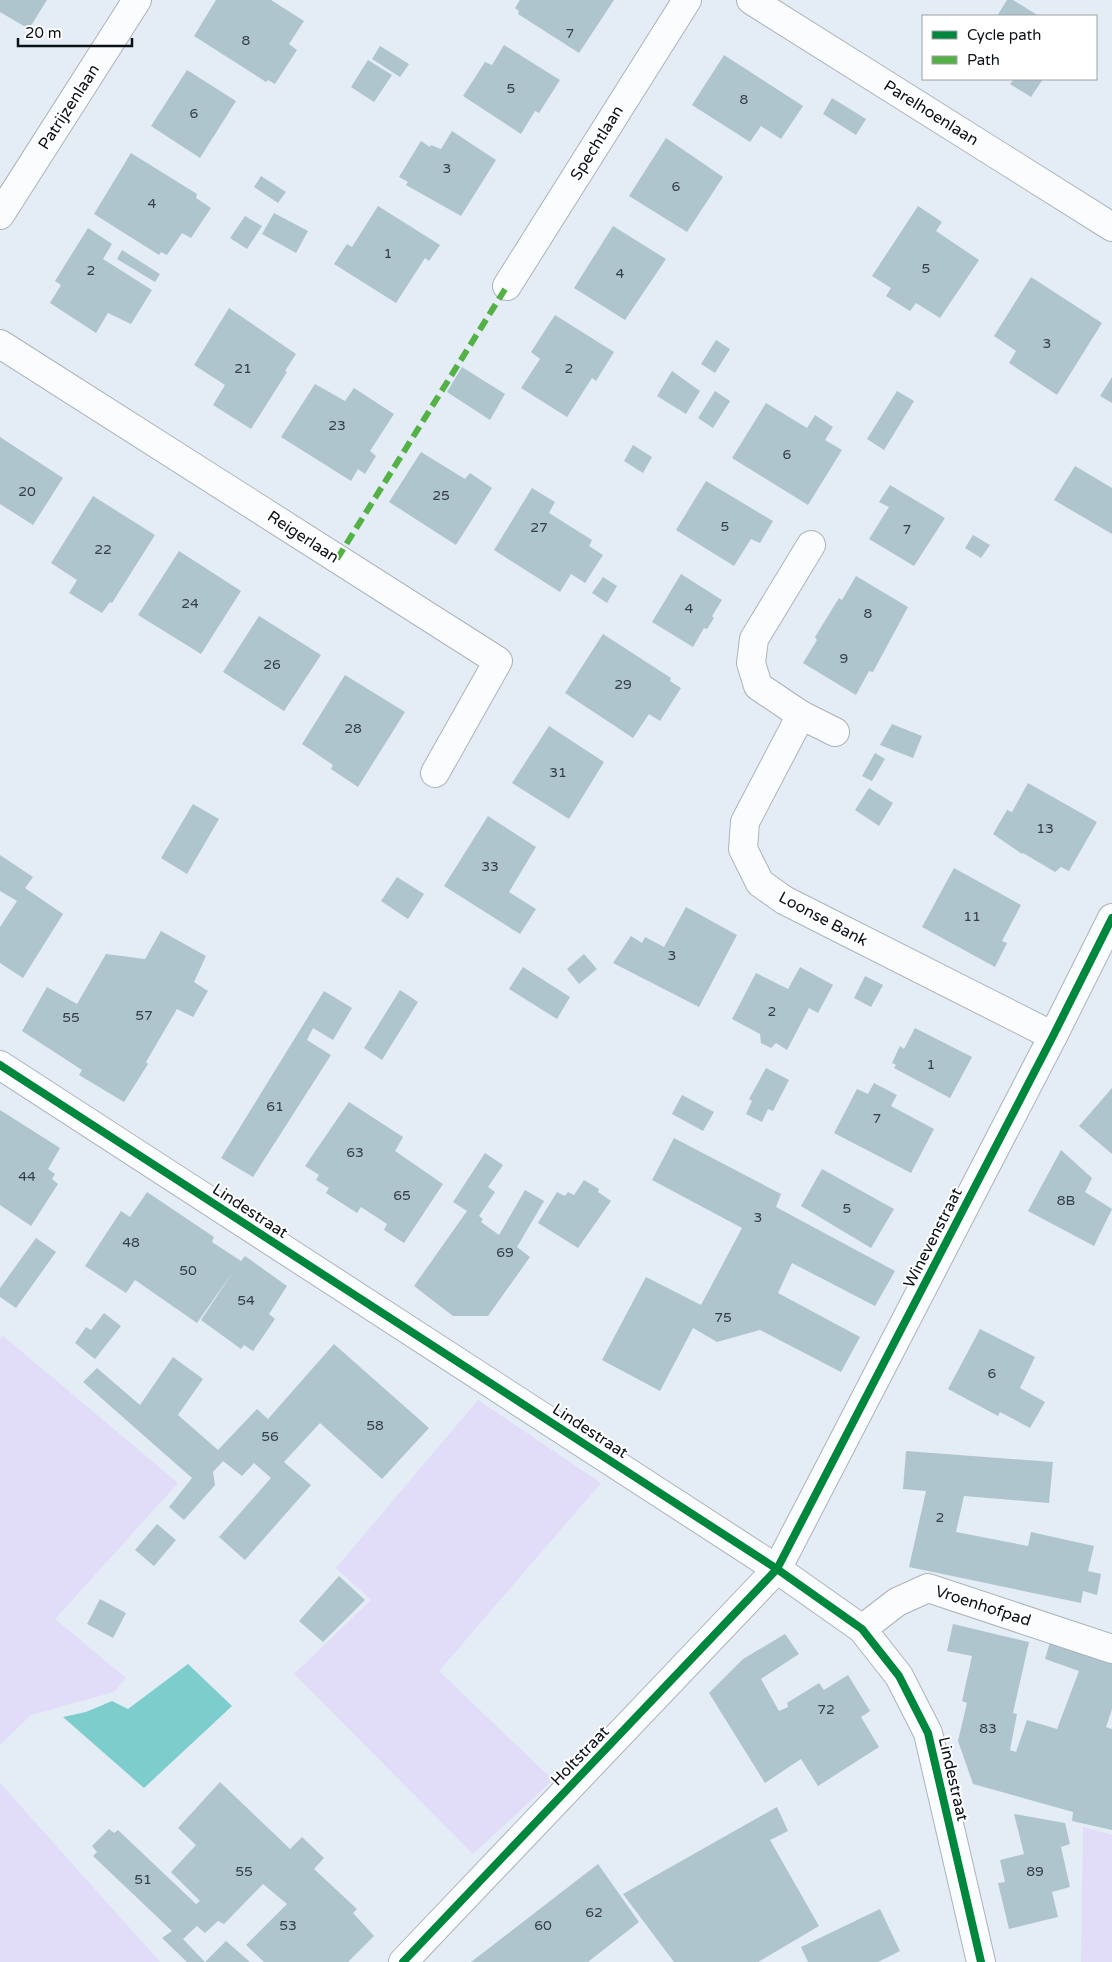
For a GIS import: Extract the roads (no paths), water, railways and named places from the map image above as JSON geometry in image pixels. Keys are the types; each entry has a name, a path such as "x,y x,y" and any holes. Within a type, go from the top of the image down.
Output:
{"street":[{"name":"Patrijzenlaan","path":"0,214 137,0"},
{"name":"Spechtlaan","path":"507,286 688,0"},
{"name":"Parelhoenlaan","path":"751,0 1112,226"},
{"name":"Reigerlaan","path":"0,344 498,661 435,773"},
{"path":"811,545 754,639 751,662 758,686 801,715 835,732"},
{"name":"Loonse Bank","path":"801,715 745,822 743,850 760,884 784,900 1053,1036"},
{"name":"Winevenstraat","path":"777,1569 1053,1036 1112,918"},
{"name":"Lindestraat","path":"0,1065 777,1569 862,1629 899,1676 928,1733 981,1962"},
{"name":"Holtstraat","path":"404,1962 777,1569"},
{"name":"Vroenhofpad","path":"862,1629 897,1602 928,1588 1112,1649"}]}
